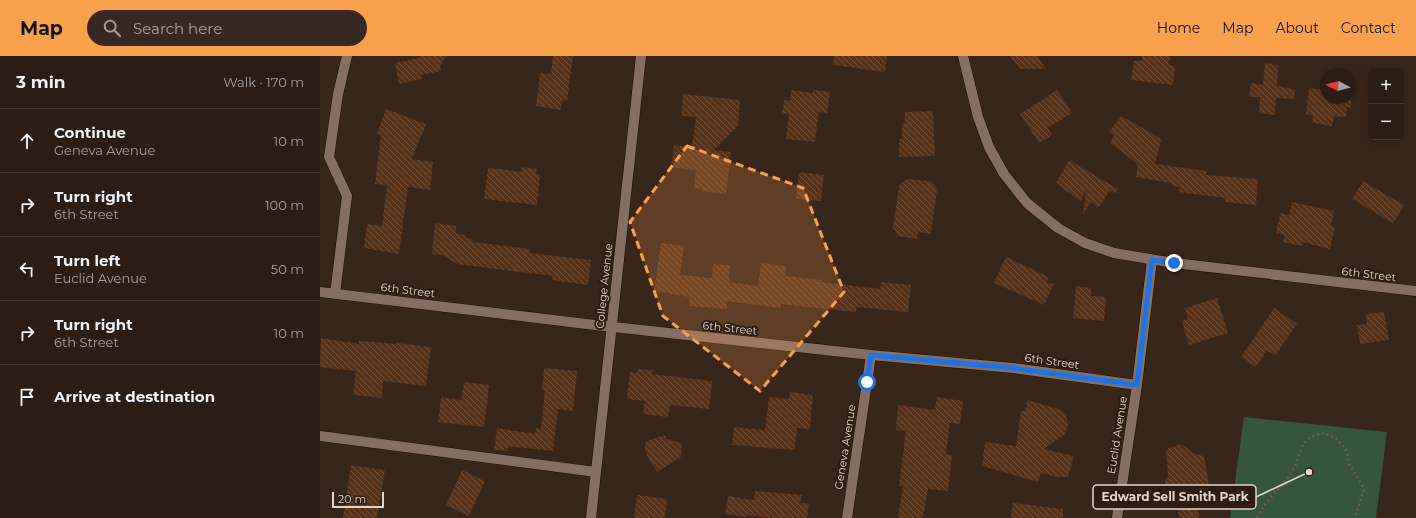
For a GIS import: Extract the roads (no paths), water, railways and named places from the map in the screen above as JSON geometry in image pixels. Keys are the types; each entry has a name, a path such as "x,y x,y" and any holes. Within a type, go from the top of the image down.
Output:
{"street":[{"path":"335,294 347,196 325,158 347,56"},
{"name":"College Avenue","path":"591,518 641,56"},
{"name":"6th Street","path":"963,56 978,117 989,147 1004,174 1027,203 1058,228 1085,243 1114,253 1152,260 1416,291"},
{"name":"Euclid Avenue","path":"1117,518 1137,385 1152,260"},
{"name":"6th Street","path":"320,292 871,355 1013,368 1137,385"},
{"name":"Geneva Avenue","path":"848,518 871,355"},
{"path":"320,436 596,472"}],"place":[{"name":"Edward Sell Smith Park","path":"1309,472"}]}
